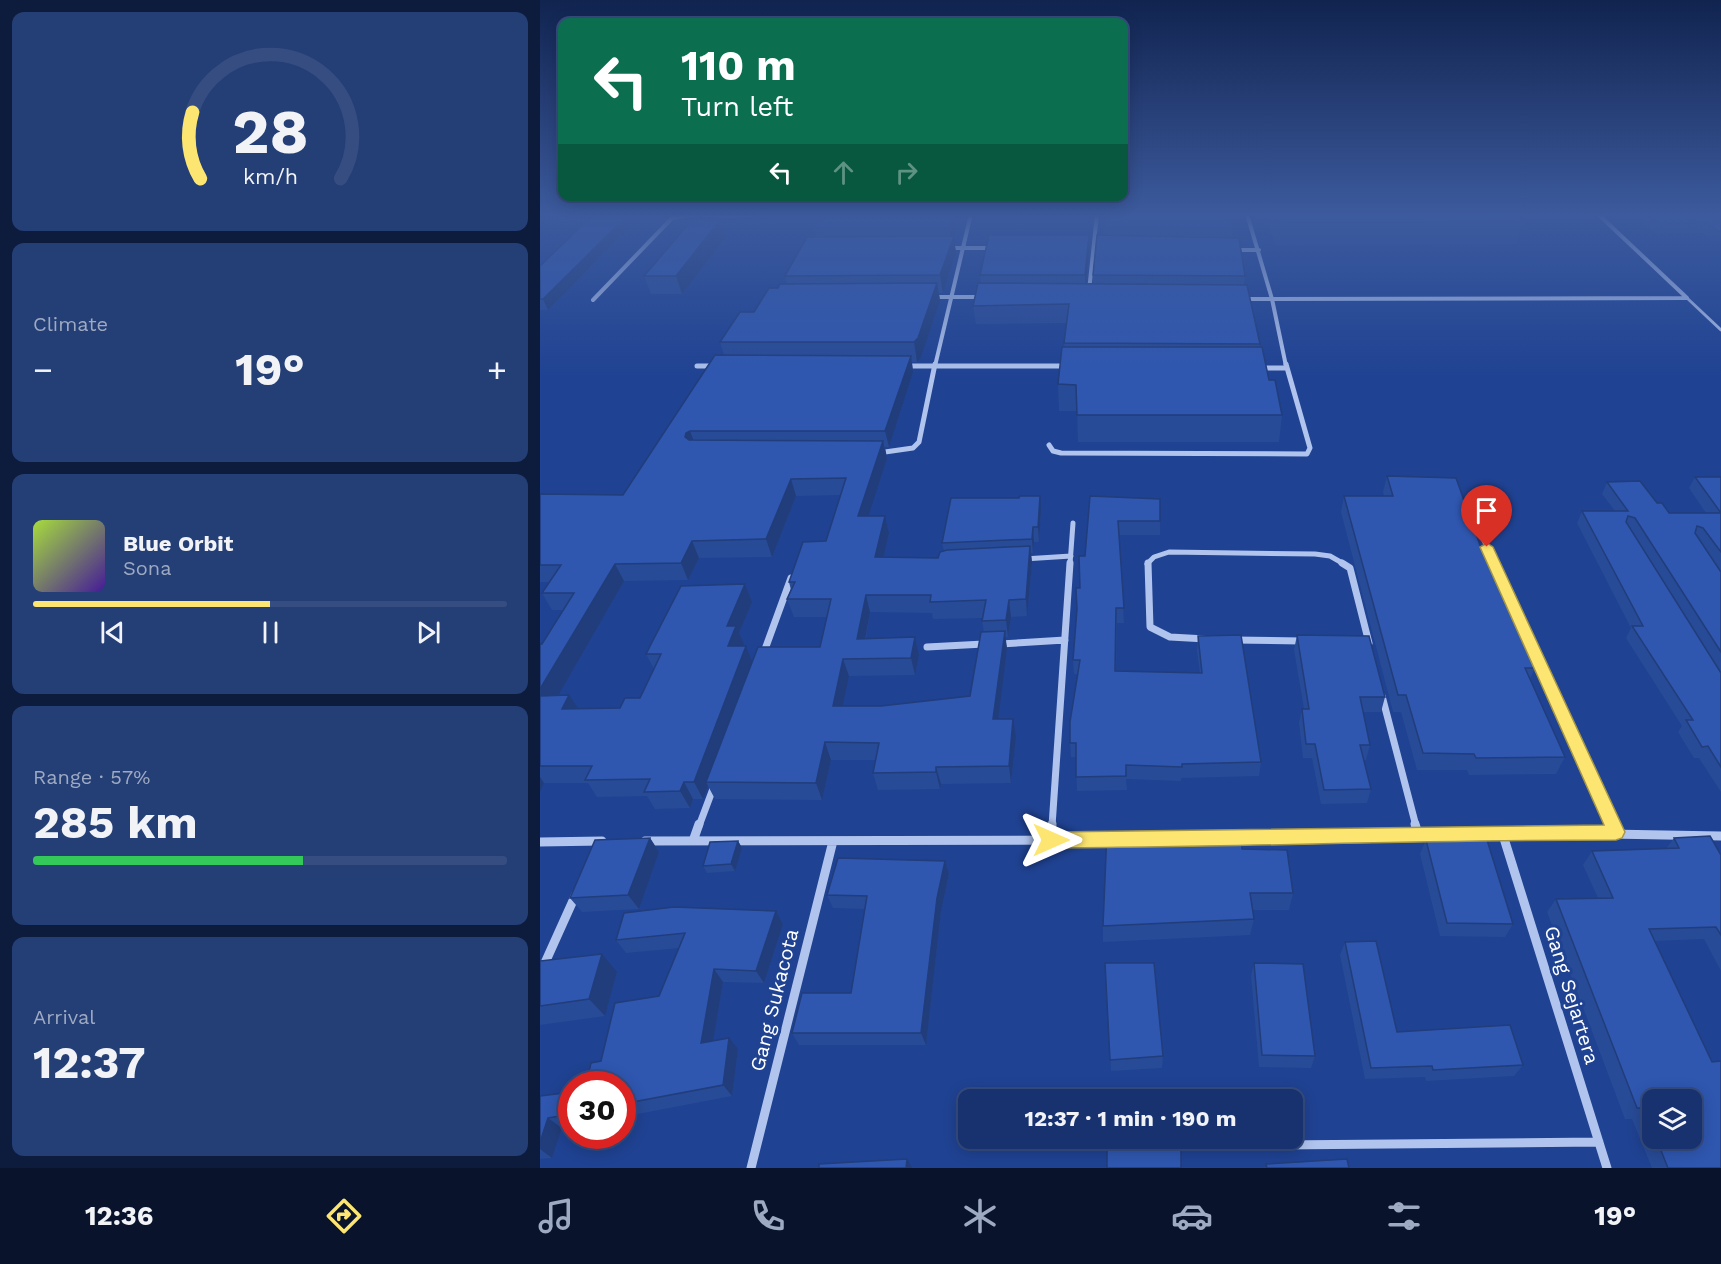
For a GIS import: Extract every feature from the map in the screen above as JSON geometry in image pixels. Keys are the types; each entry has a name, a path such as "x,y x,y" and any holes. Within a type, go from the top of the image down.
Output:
{"street":[{"path":"593,300 623,269"},
{"path":"874,453 913,448 919,442 934,366 958,269"},
{"path":"1089,298 1093,269"},
{"path":"1049,445 1053,451 1061,453 1307,454 1310,448 1287,368 1264,269"},
{"path":"1656,269 1687,298"},
{"path":"927,297 984,297"},
{"path":"1238,299 1687,298"},
{"path":"698,366 721,366"},
{"path":"899,366 1074,366"},
{"path":"1252,368 1287,368"},
{"path":"1051,840 1073,523"},
{"path":"1477,526 1616,832"},
{"path":"1217,639 1171,639 1160,636 1150,627 1147,564 1154,557 1169,552 1330,556 1350,568 1371,653"},
{"path":"1016,559 1071,556"},
{"path":"759,665 796,566"},
{"path":"927,647 1065,640"},
{"path":"1229,640 1310,641"},
{"path":"1357,642 1368,642"},
{"path":"1380,687 1418,834"},
{"path":"693,841 718,775"},
{"path":"1220,839 1502,832 1616,832 1721,836"},
{"name":"Gang Sejartera","path":"1502,832 1607,1168"},
{"path":"635,841 1130,840"},
{"path":"595,851 600,841"},
{"path":"540,842 612,841"},
{"name":"Gang Sukacota","path":"751,1168 833,841"},
{"path":"540,974 581,882"},
{"path":"1303,1145 1599,1142"}],"lane":[{"path":"1687,298 1721,330"}],"building":[{"path":"540,269 574,269 543,299 540,299"},
{"path":"650,269 682,269 676,276 644,276"},
{"path":"789,269 942,269 940,275 785,276"},
{"path":"981,269 1086,269 1085,275 980,275"},
{"path":"1094,269 1244,269 1245,276 1093,275"},
{"path":"937,283 918,338 914,342 720,342 740,312 754,312 769,288 778,288 780,284"},
{"path":"978,283 1247,285 1260,344 1064,343 1069,304 973,306"},
{"path":"1062,347 1262,347 1269,380 1275,380 1282,415 1077,415 1076,385 1058,384"},
{"path":"715,355 911,356 885,431 690,431 685,437 689,440 883,441 858,516 885,516 875,557 938,558 940,552 947,550 1030,546 1026,599 1009,600 1006,620 982,621 986,600 930,602 931,595 866,595 857,639 915,637 911,658 843,659 833,706 881,706 970,696 981,632 1005,631 993,719 1013,719 1009,766 936,767 936,772 873,773 879,743 825,742 816,783 706,782 758,647 820,647 831,599 787,599 795,582 789,582 803,542 826,541 846,478 791,479 766,539 692,541 681,563 615,564 540,689 540,643 542,644 574,593 542,593 561,565 540,565 540,494 623,495"},
{"path":"1387,476 1456,478 1481,548 1489,548 1507,597 1503,597 1535,668 1525,668 1565,757 1476,758 1474,754 1423,753 1406,695 1398,695 1344,496 1393,496"},
{"path":"1695,477 1721,477 1721,513"},
{"path":"1640,481 1657,503 1662,503 1669,513 1721,513 1721,552 1703,528 1697,526 1695,533 1721,572 1721,652 1635,518 1628,516 1626,522 1721,673 1721,767 1708,746 1702,747 1686,720 1693,720 1632,626 1643,626 1582,511 1628,511 1607,482"},
{"path":"1020,496 1040,496 1038,527 1033,527 1032,539 942,543 951,498 1019,498"},
{"path":"1090,496 1160,499 1160,521 1118,521 1124,608 1116,608 1115,671 1202,673 1198,636 1241,635 1261,762 1182,764 1182,767 1126,765 1126,776 1076,777 1076,743 1070,743 1070,722 1080,660 1073,660 1077,609 1076,588 1080,588 1079,556 1085,556"},
{"path":"745,584 727,626 736,626 728,646 746,646 694,782 684,782 680,791 644,792 650,779 585,780 592,766 540,766 540,696 569,695 562,709 620,708 625,698 640,698 661,654 646,654 681,586"},
{"path":"1297,635 1369,636 1385,697 1360,697 1370,745 1360,745 1371,789 1324,790 1315,744 1306,744 1302,709 1309,709"},
{"path":"1107,831 1170,832 1170,837 1240,833 1242,849 1287,850 1293,893 1250,893 1254,919 1103,926"},
{"path":"1710,836 1721,855 1721,935 1716,927 1649,929 1712,1062 1721,1061 1721,1168 1668,1168 1660,1149 1702,1149 1702,1089 1642,1089 1642,1108 1637,1108 1556,899 1613,898 1592,851 1679,848 1674,838"},
{"path":"650,838 628,895 570,898 595,840"},
{"path":"1426,840 1487,840 1513,924 1447,923"},
{"path":"738,841 731,864 703,866 710,842"},
{"path":"838,858 945,861 937,898 921,1033 792,1033 802,993 851,993 867,896 827,895"},
{"path":"674,907 776,911 756,971 714,969 701,1043 729,1038 723,1085 636,1101 636,1071 589,1071 591,1063 601,1061 615,1003 659,996 685,933 616,940 624,913"},
{"path":"1376,941 1397,1032 1510,1025 1523,1065 1433,1070 1432,1066 1371,1068 1345,942"},
{"path":"602,954 589,999 540,1006 540,961"},
{"path":"1105,963 1154,963 1163,1056 1110,1060"},
{"path":"1254,963 1303,964 1315,1056 1262,1055"},
{"path":"558,1094 558,1116 548,1118 540,1142 540,1096"},
{"path":"1107,1149 1181,1149 1181,1168 1107,1168"},
{"path":"907,1159 906,1168 819,1168 819,1164"},
{"path":"1347,1159 1349,1168 1267,1168 1266,1164"}],"route":[{"path":"1051,840 1208,840 1502,832 1616,832 1487,547"}]}
